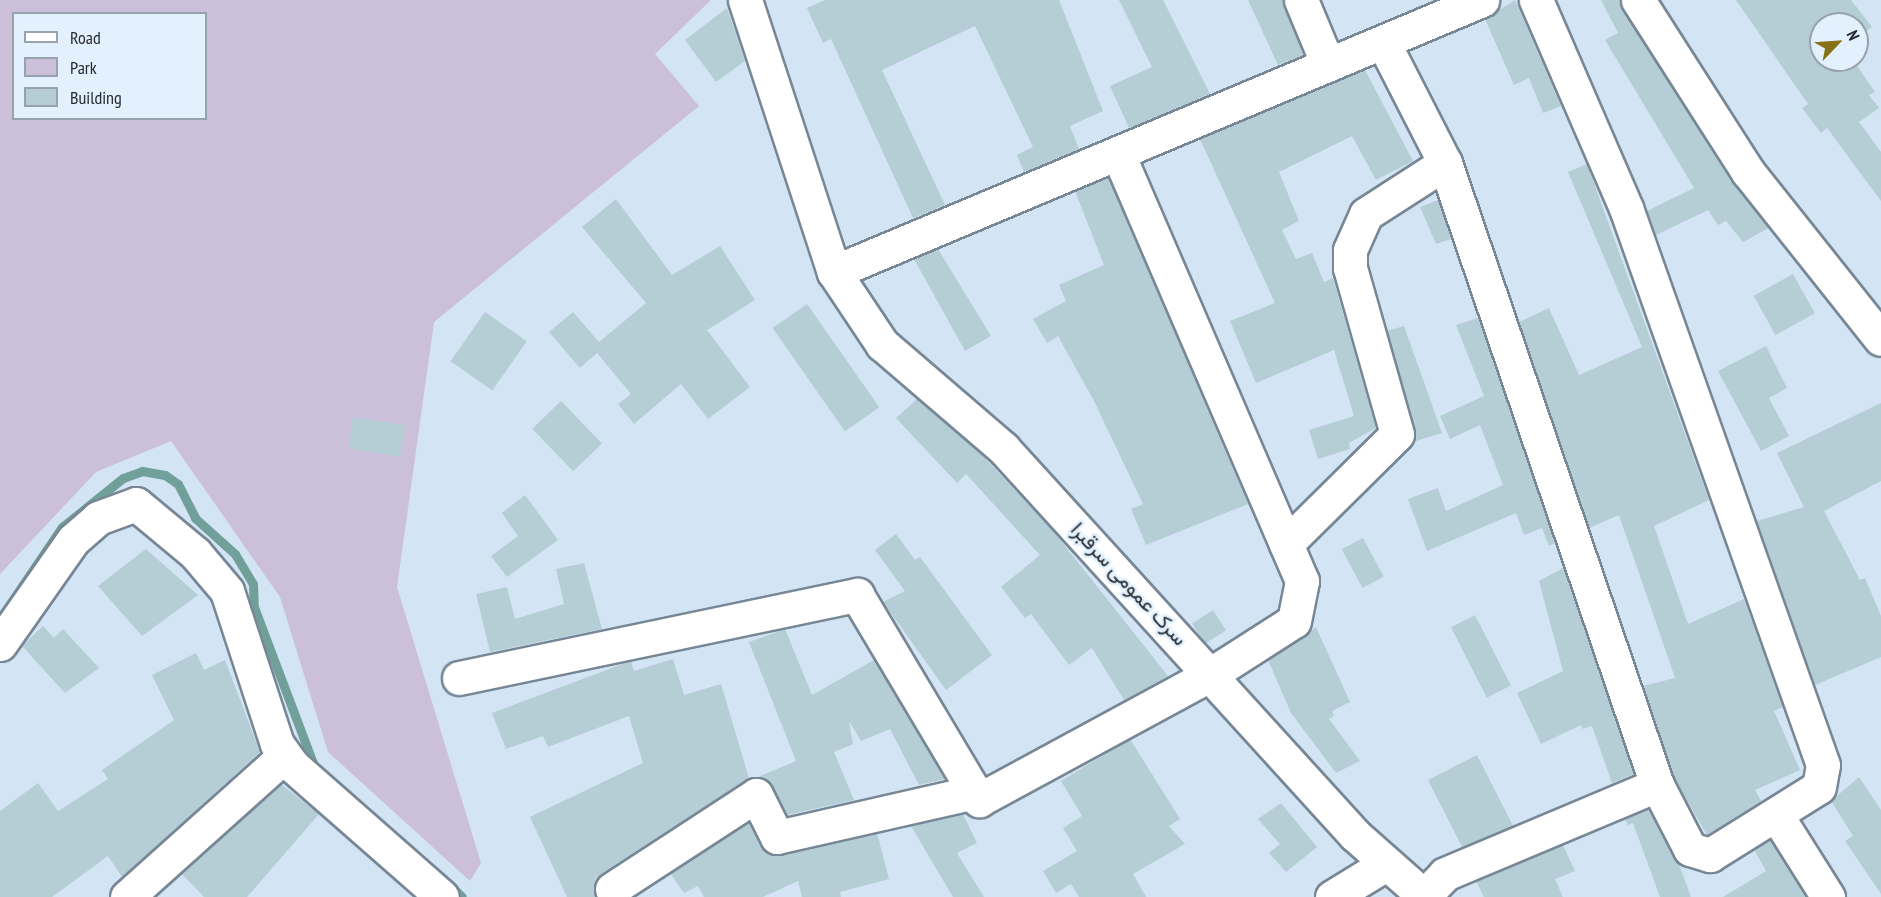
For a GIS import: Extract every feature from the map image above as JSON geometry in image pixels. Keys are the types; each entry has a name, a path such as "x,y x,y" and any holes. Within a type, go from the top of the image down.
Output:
{"street":[{"name":"سرک عمومی سرقبرا","path":"745,0 834,272 882,344 1003,448 1386,864 1424,897"},
{"path":"1301,0 1328,65"},
{"path":"834,272 1482,0"},
{"path":"1383,42 1421,107 1445,163 1657,785 1690,849 1710,855 1777,816 1819,787 1823,765 1626,208 1536,0"},
{"path":"1638,0 1748,172 1881,339"},
{"path":"459,678 857,595 970,793 979,800 989,797 1211,674 1294,621 1302,581 1118,153"},
{"path":"1286,544 1397,434 1350,268 1350,250 1366,214 1445,163"},
{"path":"0,644 73,540 98,518 136,504 195,553 227,591 285,755 442,897"},
{"path":"127,897 285,755"},
{"path":"1424,897 1445,874 1657,785"},
{"path":"612,889 756,795 777,837 970,793"},
{"path":"1777,816 1828,897"},
{"path":"1332,897 1386,864"}],"green space":[{"path":"0,0 711,0 655,54 699,106 434,322 397,587 481,863 470,881 328,752 280,597 171,441 96,472 0,574"}],"building":[{"path":"825,0 1059,0 1103,111 1070,126 1079,149 1024,172 1017,155 1033,147 975,26 882,70 945,205 913,218 831,39 823,43 807,8"},
{"path":"1119,0 1163,0 1210,94 1129,128 1110,86 1152,67"},
{"path":"1248,0 1283,0 1303,55 1278,65"},
{"path":"1515,0 1561,106 1543,113 1529,78 1514,85 1485,19"},
{"path":"1601,0 1619,0 1732,182 1769,228 1743,242 1726,221 1718,225 1708,210 1656,235 1647,211 1694,188 1605,40 1618,33"},
{"path":"1736,0 1851,0 1860,12 1809,12 1809,72 1861,72 1875,92 1869,95 1879,108 1859,122 1881,152 1881,201 1827,128 1821,133 1802,108 1808,104"},
{"path":"727,8 745,61 716,82 685,40"},
{"path":"1365,70 1413,161 1376,180 1352,136 1279,172 1299,221 1282,230 1296,259 1312,253 1324,282 1333,278 1376,428 1349,443 1350,449 1318,459 1309,430 1354,416 1334,350 1256,383 1230,321 1275,303 1200,139"},
{"path":"1587,164 1709,500 1654,526 1688,624 1744,599 1783,707 1774,711 1800,770 1755,790 1761,801 1707,835 1674,778 1643,686 1675,678 1619,515 1589,528 1519,322 1549,308 1579,375 1642,347 1568,172"},
{"path":"1108,177 1248,504 1146,545 1131,509 1143,504 1094,401 1058,336 1047,343 1033,319 1066,301 1059,285 1104,265 1075,191"},
{"path":"616,199 672,275 720,246 755,300 707,330 750,387 708,419 681,384 634,424 618,404 631,394 597,353 580,368 549,332 573,312 599,342 646,303 582,227"},
{"path":"1438,200 1451,239 1436,244 1420,207"},
{"path":"938,249 991,336 965,351 914,259"},
{"path":"1793,274 1815,313 1775,335 1754,296"},
{"path":"807,304 879,407 845,431 773,328"},
{"path":"485,312 527,341 492,390 451,361"},
{"path":"1478,318 1555,543 1549,546 1542,528 1524,535 1516,513 1427,551 1408,499 1438,488 1446,511 1503,485 1480,425 1450,439 1440,416 1484,396 1456,325"},
{"path":"1404,326 1442,433 1413,442 1415,429 1387,331"},
{"path":"1766,346 1787,388 1769,398 1789,436 1761,451 1718,371"},
{"path":"917,399 983,456 1054,532 1168,676 1124,700 1092,648 1069,665 1031,614 1025,618 1001,587 1040,555 966,474 957,483 896,418"},
{"path":"561,401 602,443 573,471 532,429"},
{"path":"1881,403 1881,481 1824,511 1860,580 1865,578 1881,616 1881,657 1815,685 1757,521 1804,507 1777,453"},
{"path":"353,417 405,425 400,457 348,449"},
{"path":"525,495 558,540 507,577 491,556 518,536 502,513"},
{"path":"896,534 915,560 920,557 992,655 946,690 883,602 905,591 875,550"},
{"path":"1363,538 1384,577 1362,588 1342,549"},
{"path":"146,549 198,595 142,636 98,586"},
{"path":"584,563 602,629 490,652 476,594 507,587 515,619 564,604 556,569"},
{"path":"1563,568 1634,774 1612,783 1592,726 1583,729 1581,725 1541,744 1517,693 1563,671 1539,581"},
{"path":"1213,610 1226,630 1205,644 1192,624"},
{"path":"1475,615 1511,685 1487,698 1451,627"},
{"path":"43,626 54,638 63,629 99,668 65,693 22,646"},
{"path":"1316,627 1350,702 1332,711 1334,716 1329,719 1360,761 1336,773 1291,713 1268,660"},
{"path":"785,629 812,695 874,660 945,779 919,785 890,729 861,741 849,721 853,744 834,752 854,800 787,815 772,786 758,777 796,761 749,642"},
{"path":"196,653 204,670 225,660 260,752 122,877 108,856 52,897 0,897 0,811 38,783 58,811 108,779 102,770 174,720 152,675"},
{"path":"673,659 684,695 721,684 749,778 602,873 595,879 595,897 567,897 530,817 643,763 629,716 548,747 543,736 506,749 492,713 631,661 634,671"},
{"path":"1130,739 1180,819 1169,826 1185,844 1133,874 1146,897 1079,897 1071,884 1056,893 1043,871 1077,851 1063,828 1082,816 1061,781"},
{"path":"1477,755 1513,825 1464,850 1428,780"},
{"path":"1859,777 1881,810 1881,894 1845,841 1853,836 1831,801"},
{"path":"281,784 319,814 247,897 204,897 181,873"},
{"path":"1281,803 1317,847 1286,872 1269,853 1280,844 1258,819"},
{"path":"1648,809 1679,864 1691,897 1660,897 1633,823 1628,825 1625,819"},
{"path":"963,814 977,843 957,853 984,897 953,897 911,826"},
{"path":"749,822 760,846 773,855 877,833 889,879 840,892 841,897 802,897 798,881 763,897 704,897 698,886 684,893 670,873"},
{"path":"1770,840 1806,897 1723,897 1766,871 1754,849"},
{"path":"1563,845 1575,871 1555,879 1563,897 1484,897 1476,881"}],"waterway":[{"path":"3,614 62,527 123,478 142,471 165,475 178,484 195,518 235,554 253,584 254,607 314,766"},
{"path":"449,884 462,897"}]}
